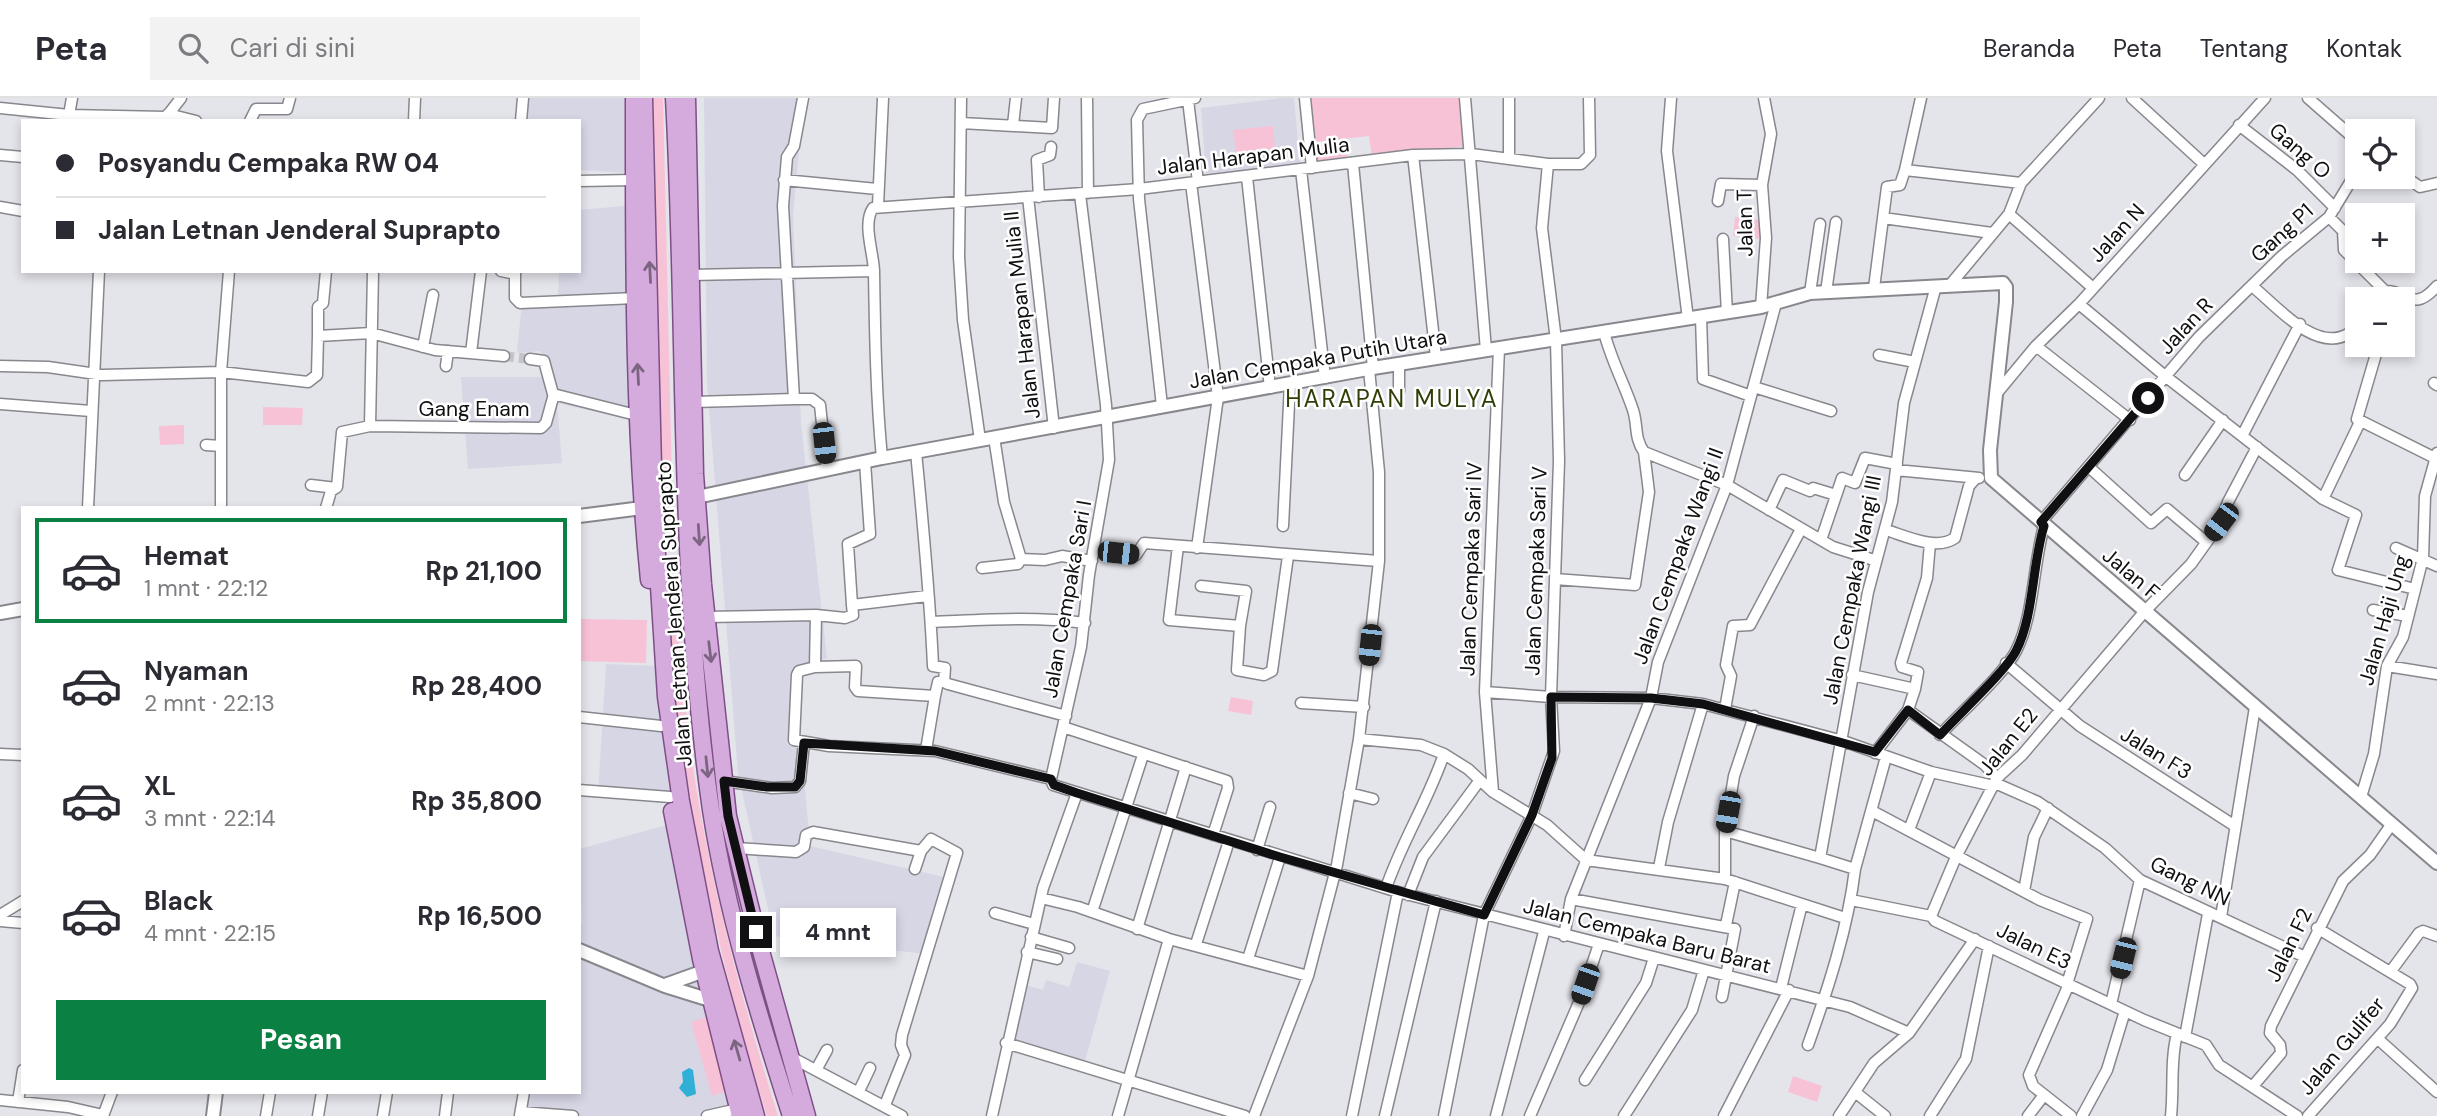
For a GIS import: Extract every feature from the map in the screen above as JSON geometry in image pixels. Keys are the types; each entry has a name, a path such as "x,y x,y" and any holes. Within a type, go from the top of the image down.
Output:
{"main road":[{"name":"Jalan Letnan Jenderal Suprapto","path":"634,98 642,508 704,971 739,1112"},
{"name":"Jalan Letnan Jenderal Suprapto","path":"644,98 661,726 670,797 693,897 756,1116"},
{"name":"Jalan Letnan Jenderal Suprapto","path":"674,98 695,580 712,811 749,973 792,1116"},
{"name":"Jalan Letnan Jenderal Suprapto","path":"687,98 696,497 695,580 706,617 724,781 736,848 761,951 807,1116"},
{"path":"749,973 761,951"}],"street":[{"path":"61,116 72,98"},
{"path":"0,108 61,116 166,118 181,98"},
{"path":"251,119 256,109 287,109 290,98"},
{"path":"414,119 415,98"},
{"path":"521,119 523,98"},
{"path":"794,399 785,272 784,180 803,98"},
{"path":"882,458 869,214 878,206 883,98"},
{"path":"961,98 959,257 962,320 980,440"},
{"path":"1013,125 1016,98"},
{"path":"961,123 1052,128 1054,98"},
{"name":"Jalan Cempaka Sari I","path":"1052,782 1085,622 1093,556 1108,474 1108,418 1084,194 1087,98"},
{"path":"1305,98 1307,169 1325,377"},
{"name":"Jalan Cempaka Sari IV","path":"1465,98 1493,349 1485,692 1493,792"},
{"path":"1509,98 1509,159"},
{"name":"Jalan Harapan Mulia","path":"878,206 1139,189 1413,155 1471,155 1548,164 1581,164 1588,160 1589,98"},
{"path":"1671,98 1667,151 1703,379 1831,411"},
{"name":"Jalan T","path":"1761,307 1766,238 1762,185 1770,134 1764,98"},
{"path":"1874,288 1887,187 1901,185 1921,98"},
{"path":"1950,285 2008,214 2021,183 2099,98"},
{"path":"2132,98 2204,164"},
{"path":"2308,98 2345,130"},
{"path":"1162,407 1139,189 1138,113 1143,109 1192,99 1195,182 1217,397 1197,548"},
{"name":"Jalan N","path":"1997,393 2036,346 2079,304 2260,100"},
{"name":"Gang O","path":"2239,125 2297,170 2332,212 2343,230 2344,250 2382,287"},
{"name":"Jalan Harapan Mulia II","path":"1051,147 1050,155 1037,160 1034,197 1054,428"},
{"path":"0,155 21,158"},
{"path":"1413,155 1436,357"},
{"path":"1254,1116 1308,976 1335,872 1364,708 1379,561 1379,472 1353,164"},
{"name":"Jalan Cempaka Sari V","path":"1444,1116 1484,915 1532,815 1554,751 1551,697 1559,461 1556,340 1542,228 1548,164"},
{"path":"1905,170 2021,183"},
{"path":"1247,177 1270,388"},
{"path":"581,181 634,180"},
{"path":"784,180 877,189"},
{"path":"2415,183 2420,187 2437,184"},
{"path":"1718,201 1721,184 1762,185"},
{"name":"Gang P1","path":"2252,286 2332,212 2346,189"},
{"path":"0,207 21,211"},
{"path":"2008,214 2093,288"},
{"path":"1883,218 1992,233"},
{"path":"1826,292 1836,222"},
{"path":"1810,293 1820,224"},
{"path":"1723,239 1727,313"},
{"path":"690,275 874,271"},
{"path":"88,506 99,273"},
{"path":"221,506 220,372 229,273"},
{"path":"0,366 48,367 93,373 220,372 313,380 317,374 318,307 323,303 326,273"},
{"path":"337,488 342,432 370,426 373,273"},
{"path":"471,353 481,273"},
{"path":"515,273 514,298 520,303 636,298"},
{"path":"1821,540 1842,478 1856,483 1865,458 1896,467 1991,478 1990,450 2006,287 2003,283 1983,282 1950,285"},
{"name":"Jalan Cempaka Putih Utara","path":"696,497 994,437 1399,363 1761,307 1810,293 1950,285"},
{"name":"Jalan Cempaka Wangi III","path":"1820,858 1874,560 1886,530 1904,404 1936,286"},
{"path":"2252,286 2314,336 2328,340 2345,337"},
{"name":"Jalan R","path":"2042,524 2199,337 2252,286"},
{"path":"2415,301 2437,286"},
{"path":"423,347 433,295"},
{"name":"Jalan Cempaka Wangi II","path":"1564,936 1571,899 1651,698 1658,662 1727,485 1776,303"},
{"path":"2079,304 2165,376 2323,499 2356,515 2338,570 2415,589"},
{"path":"2242,436 2300,324"},
{"path":"1555,579 1634,585 1649,492 1644,452 1637,442 1633,411 1609,354 1604,332"},
{"path":"318,336 371,333 423,347 504,356"},
{"path":"2036,346 2130,420"},
{"path":"446,366 448,351"},
{"path":"1879,355 1915,362"},
{"path":"2375,357 2357,418 2360,422 2436,455"},
{"path":"530,359 544,361 554,394 640,416"},
{"path":"1399,363 1399,391"},
{"path":"1283,526 1290,384"},
{"name":"Gang Enam","path":"370,426 541,428 546,423 554,394"},
{"path":"694,402 813,399 820,405 827,470"},
{"path":"0,404 91,411"},
{"path":"2185,475 2223,420"},
{"path":"2323,499 2360,422"},
{"path":"982,568 1018,564 1021,559 1004,502 994,437"},
{"path":"206,445 221,446"},
{"name":"Jalan E2","path":"1931,916 1956,857 1995,782 2022,755 2145,611 2191,564 2221,522 2228,502 2258,447"},
{"path":"916,452 934,667 945,668 944,682"},
{"path":"1644,452 1727,485 1821,540 1874,560"},
{"name":"Jalan Haji Ung","path":"2361,797 2374,754 2387,666 2403,637 2423,558 2425,496 2436,455"},
{"path":"706,617 853,615 848,544 870,534 865,462"},
{"path":"2090,468 2151,523 2167,509 2206,542"},
{"path":"1886,530 1930,543 1949,542 1955,538 1969,486 1976,478"},
{"name":"Jalan F","path":"1991,478 2437,863"},
{"path":"1769,510 1783,480 1810,491 1813,488 1836,495"},
{"path":"311,485 337,488"},
{"path":"327,506 331,491 337,488"},
{"path":"581,516 642,508"},
{"path":"1940,735 2015,653 2030,606 2042,524"},
{"path":"1725,709 1731,676 1726,666 1732,627 1736,624 1749,626 1769,583 1801,529"},
{"path":"1021,559 1136,555 1144,543 1379,561"},
{"path":"1875,752 1908,710 1914,689 1917,672 1902,667 1901,663 1927,578 1930,543"},
{"path":"1178,546 1169,620 1240,626"},
{"path":"2396,548 2437,566"},
{"path":"1201,586 1246,591 1237,670 1269,675 1272,671 1288,556"},
{"path":"852,605 927,597"},
{"path":"0,613 21,609"},
{"path":"2374,610 2408,616"},
{"path":"816,615 815,667 856,666 855,687 858,691 935,695"},
{"path":"932,622 985,618 1024,621 1054,618 1085,622"},
{"name":"Jalan F3","path":"2006,663 2107,745 2235,826"},
{"path":"2387,666 2437,674"},
{"name":"Jalan Cempaka Baru Barat","path":"815,667 797,673 792,738 804,743 926,750 977,759 1280,857 1544,932 1785,989 1864,1012 1909,1033"},
{"path":"1852,675 1914,689"},
{"path":"926,750 938,682 1066,716"},
{"path":"1485,692 1551,697 1651,698 1703,704 1843,741 1931,772 1995,782"},
{"path":"1301,704 1364,708"},
{"path":"1659,867 1668,822 1703,704"},
{"path":"2221,917 2255,707"},
{"path":"1908,710 1986,765 1995,782"},
{"path":"1721,997 1727,976 1730,927 1730,881 1725,831 1734,776 1754,716"},
{"path":"581,717 661,726"},
{"path":"1063,727 1228,783 1213,835"},
{"path":"1359,739 1422,745 1444,754 1493,792 1532,815 1586,860 1659,867 1730,881 1845,918"},
{"path":"724,781 767,787 795,787 800,781 804,743"},
{"path":"0,754 21,755"},
{"path":"1386,888 1401,846 1431,793 1444,754"},
{"path":"1092,912 1143,755"},
{"path":"1808,1045 1824,1000 1851,900 1855,869 1886,757"},
{"path":"1137,929 1186,767"},
{"path":"1909,831 1931,772"},
{"path":"1352,1116 1403,893 1428,848 1480,780"},
{"name":"Gang NN","path":"1995,782 2048,808 2105,848 2140,880 2305,957"},
{"path":"581,790 670,797"},
{"path":"992,1116 1034,924 1077,793"},
{"path":"1349,793 1373,799"},
{"path":"1257,850 1269,807"},
{"path":"2024,891 2034,837 2048,808"},
{"path":"1872,811 1956,857 2087,919 2068,984 2029,1075 2033,1086 2071,1116"},
{"name":"Jalan F2","path":"2253,1086 2281,1053 2280,1045 2270,1033 2271,1026 2318,928 2343,881 2370,855 2391,825"},
{"path":"1725,831 1855,869"},
{"path":"736,848 796,852 804,847 806,835 813,832 921,851"},
{"path":"885,1105 905,1055 901,1045 902,1035 920,984 941,898 957,856 930,839 921,851 915,870"},
{"path":"1196,944 1229,841"},
{"path":"1248,959 1280,857"},
{"path":"2111,1004 2140,880"},
{"path":"1041,898 1092,912 1170,939 1308,976"},
{"path":"1571,899 1730,927"},
{"name":"Jalan E3","path":"1851,900 1931,916 1935,921 2125,1011 2206,1045 2219,1065 2291,1114"},
{"path":"1385,1116 1436,901"},
{"path":"0,915 21,902"},
{"path":"1724,1116 1785,989 1802,904"},
{"path":"995,913 1034,924"},
{"path":"2171,1116 2174,1087 2171,1062 2181,1035 2208,914"},
{"path":"0,921 21,923"},
{"name":"Jalan Gulifer","path":"2308,1116 2378,1039 2412,988 2391,971 2318,928"},
{"name":"Jalan Gulifer","path":"2391,971 2419,933 2423,931 2437,936"},
{"path":"1496,1116 1544,932"},
{"path":"1031,937 1069,948"},
{"path":"1118,1116 1170,939"},
{"path":"1839,1116 1874,1063 1909,1033 1975,939"},
{"path":"1530,1116 1580,1000 1599,944"},
{"path":"1930,1116 1966,1059 1989,946"},
{"path":"581,951 665,986 710,1000"},
{"path":"1027,952 1057,959"},
{"path":"1585,1080 1646,983 1654,958"},
{"path":"1624,1116 1692,1010 1704,970"},
{"path":"665,986 704,971"},
{"path":"2082,1116 2107,1070 2125,1011"},
{"path":"2378,1039 2437,1092"},
{"path":"1006,1044 1245,1116"},
{"path":"816,1070 827,1050"},
{"path":"789,1056 902,1116"},
{"path":"859,1091 870,1068"},
{"path":"18,1102 21,1083"},
{"path":"1855,1092 1885,1116"},
{"path":"0,1100 68,1107 103,1115 111,1094"},
{"path":"213,1116 216,1094"},
{"path":"266,1116 270,1094"},
{"path":"318,1116 322,1094"},
{"path":"383,1116 387,1094"},
{"path":"445,1116 448,1094"},
{"path":"524,1094 520,1114 573,1116"},
{"path":"2028,1116 2044,1095"},
{"path":"708,1116 739,1112"}],"shaded area":[{"path":"525,98 634,98 634,173 581,170 581,119 526,119"},
{"path":"650,98 663,98 672,483 660,484"},
{"path":"704,98 804,98 793,215 801,423 827,658 795,670 810,846 948,878 925,954 774,936 738,773 707,382"},
{"path":"1294,98 1300,163 1206,174 1201,108"},
{"path":"1309,98 1461,98 1466,146 1372,157 1369,136 1313,142"},
{"path":"1273,126 1275,149 1236,153 1233,130"},
{"path":"1345,141 1347,157 1314,161 1312,146"},
{"path":"634,205 640,422 557,403 562,463 468,469 461,377 546,377 540,351 517,353 522,302 558,299 559,273 581,273 581,210"},
{"path":"1735,217 1763,220 1761,239 1733,236"},
{"path":"263,407 303,408 302,425 263,425"},
{"path":"184,425 184,444 160,445 159,426"},
{"path":"662,612 689,846 758,1116 740,1116 733,1089 712,1096 691,1022 713,1015 670,797 652,614"},
{"path":"677,614 691,754 701,817 719,904 778,1116 767,1116 748,1055 703,868 682,742 666,615"},
{"path":"581,619 647,620 646,663 581,661"},
{"path":"606,664 656,666 670,797 598,794"},
{"path":"1231,697 1253,701 1251,715 1228,711"},
{"path":"674,823 740,1116 520,1116 523,1094 581,1094 581,848"},
{"path":"1077,962 1110,971 1085,1061 1009,1040 1022,984 1043,990 1046,980 1069,987"},
{"path":"1793,1076 1822,1086 1817,1102 1788,1092"}],"water":[{"path":"689,1068 693,1070 696,1094 687,1097 679,1088 683,1082 682,1072"}],"tunnel":[{"path":"504,356 530,359"}],"district":[{"name":"HARAPAN MULYA","path":"1392,398"}],"route":[{"path":"756,932 728,816 724,781 767,787 795,787 800,781 804,743 907,748 977,759 1051,779 1054,785 1077,793 1280,857 1484,915 1532,815 1552,758 1554,738 1551,697 1651,698 1703,704 1754,716 1875,752 1908,710 1940,735 2015,653 2030,606 2036,557 2044,526 2041,522 2148,398"}]}
